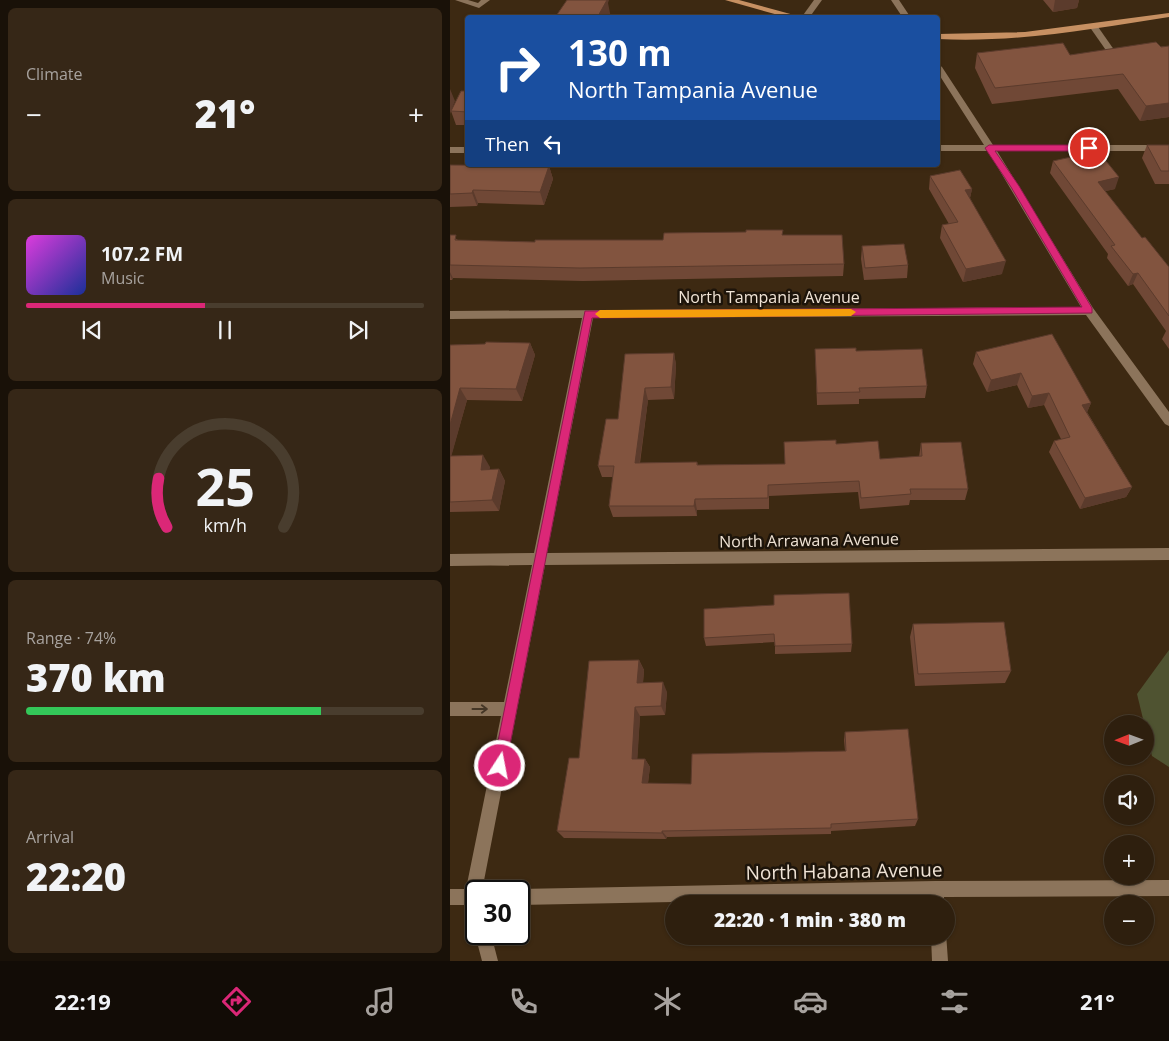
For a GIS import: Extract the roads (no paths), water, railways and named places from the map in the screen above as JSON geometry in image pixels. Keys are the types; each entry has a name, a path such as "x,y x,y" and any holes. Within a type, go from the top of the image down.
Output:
{"main road":[{"path":"729,0 789,15"},
{"path":"940,37 974,37 1093,26 1168,16"}],"street":[{"path":"459,0 479,6 486,0"},
{"path":"807,15 818,0"},
{"path":"895,0 905,15"},
{"path":"1093,26 1113,54"},
{"path":"940,72 1015,186 1089,311 1169,421"},
{"path":"940,88 949,86"},
{"path":"940,148 1169,148"},
{"path":"450,150 465,150"},
{"name":"North Tampania Avenue","path":"450,315 1089,311"},
{"path":"479,880 588,314"},
{"name":"North Arrawana Avenue","path":"450,560 1169,554"},
{"path":"450,709 511,709"},
{"name":"North Habana Avenue","path":"955,895 1169,888"},
{"name":"North Habana Avenue","path":"530,897 665,897"},
{"path":"450,898 465,900"},
{"path":"486,945 490,961"},
{"path":"939,945 940,961"}]}
